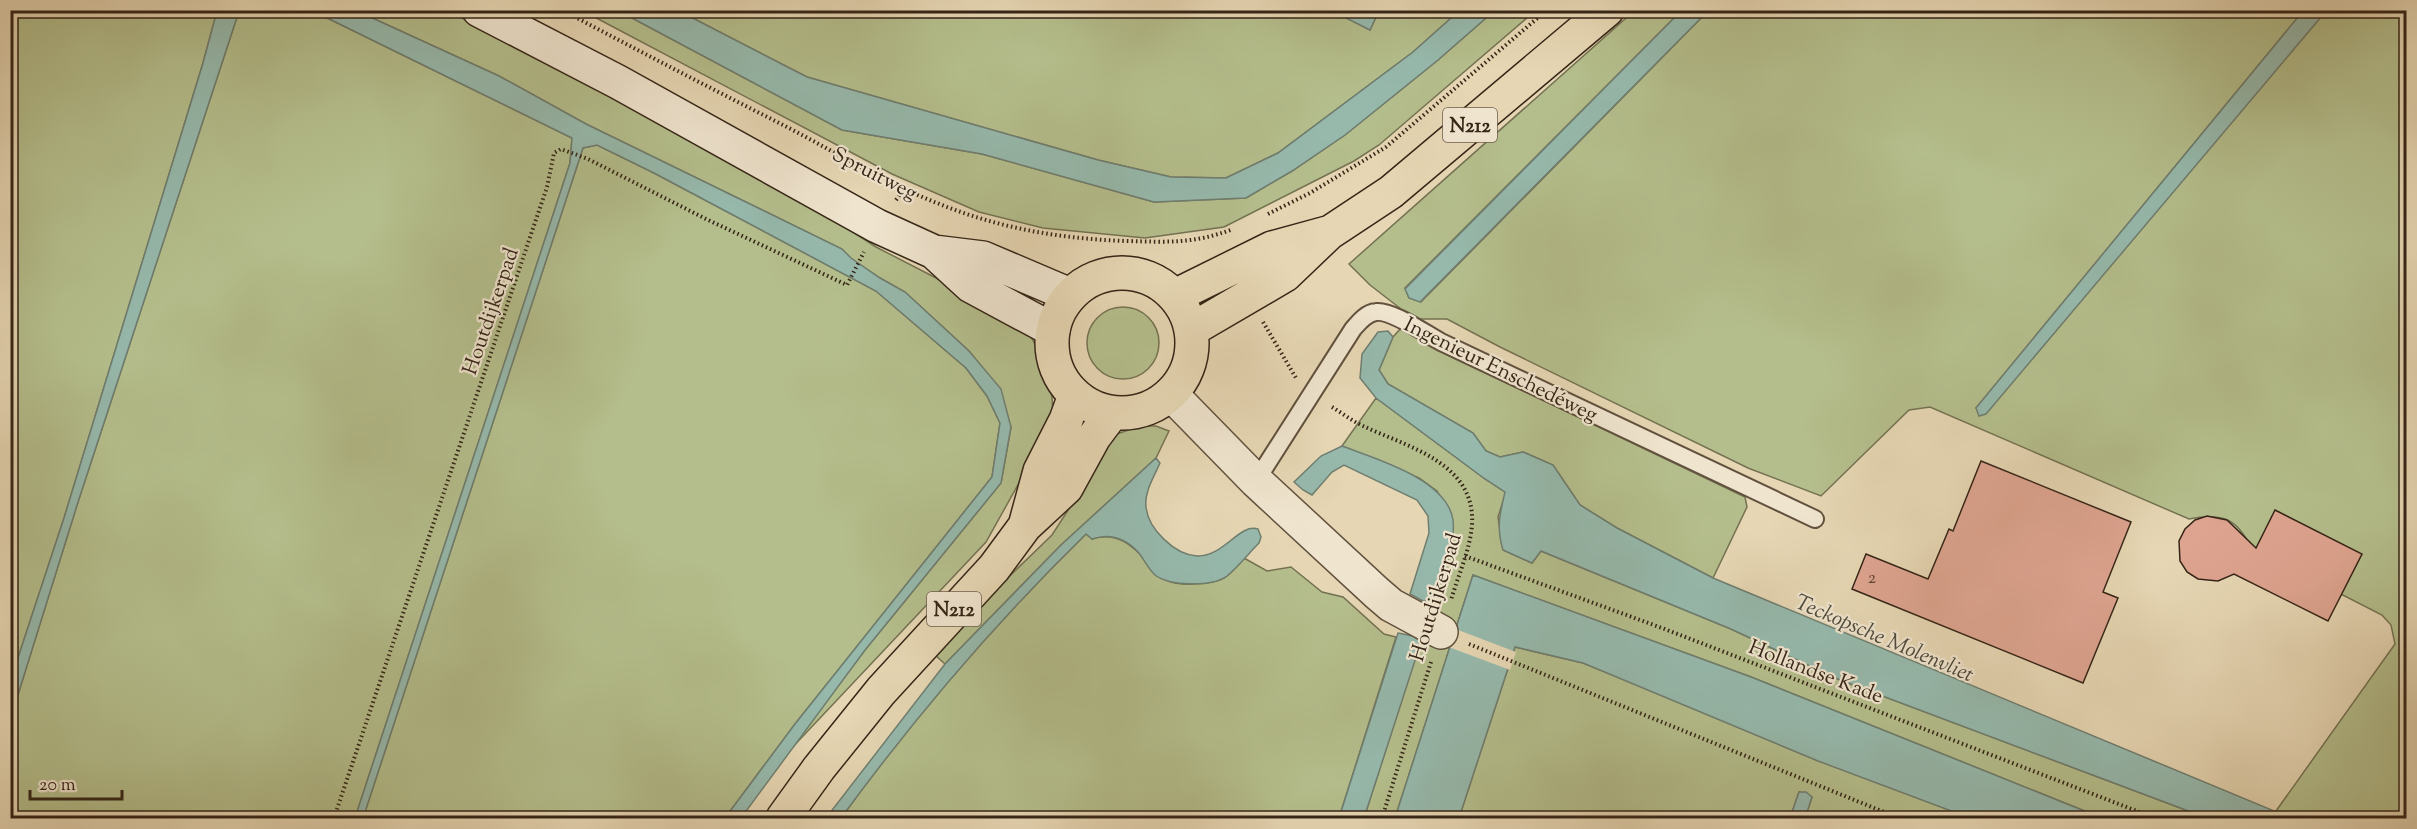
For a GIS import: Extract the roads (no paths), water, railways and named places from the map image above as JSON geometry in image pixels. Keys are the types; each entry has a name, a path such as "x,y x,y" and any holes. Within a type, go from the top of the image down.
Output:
{"main road":[{"name":"Spruitweg","path":"479,10 618,82 877,226 934,252 984,258 1070,295"},
{"name":"N212","path":"1191,330 1285,275 1329,233 1391,192 1607,10"},
{"name":"N212","path":"1175,296 1272,248 1329,233"},
{"name":"Spruitweg","path":"934,252 971,286 1053,330"},
{"path":"1120,272 1140,275 1159,283 1175,296 1183,306 1191,330 1192,355 1184,378 1171,394 1142,410 1112,412 1093,406 1075,395 1059,372 1052,345 1053,330 1058,314 1070,295 1082,285 1100,276 1120,272"},
{"path":"1171,394 1256,482 1391,605 1450,637"},
{"name":"N212","path":"1025,526 1040,471 1066,420 1075,395"},
{"name":"N212","path":"783,819 819,768 881,691 994,568 1025,526 1066,488 1094,438 1112,412"}],"lane":[{"name":"Ingenieur Enschedéweg","path":"1256,482 1311,393 1364,317 1375,312 1390,314 1441,342 1815,519"}],"water label":[{"name":"Teckopsche Molenvliet","path":"1885,637"}]}
